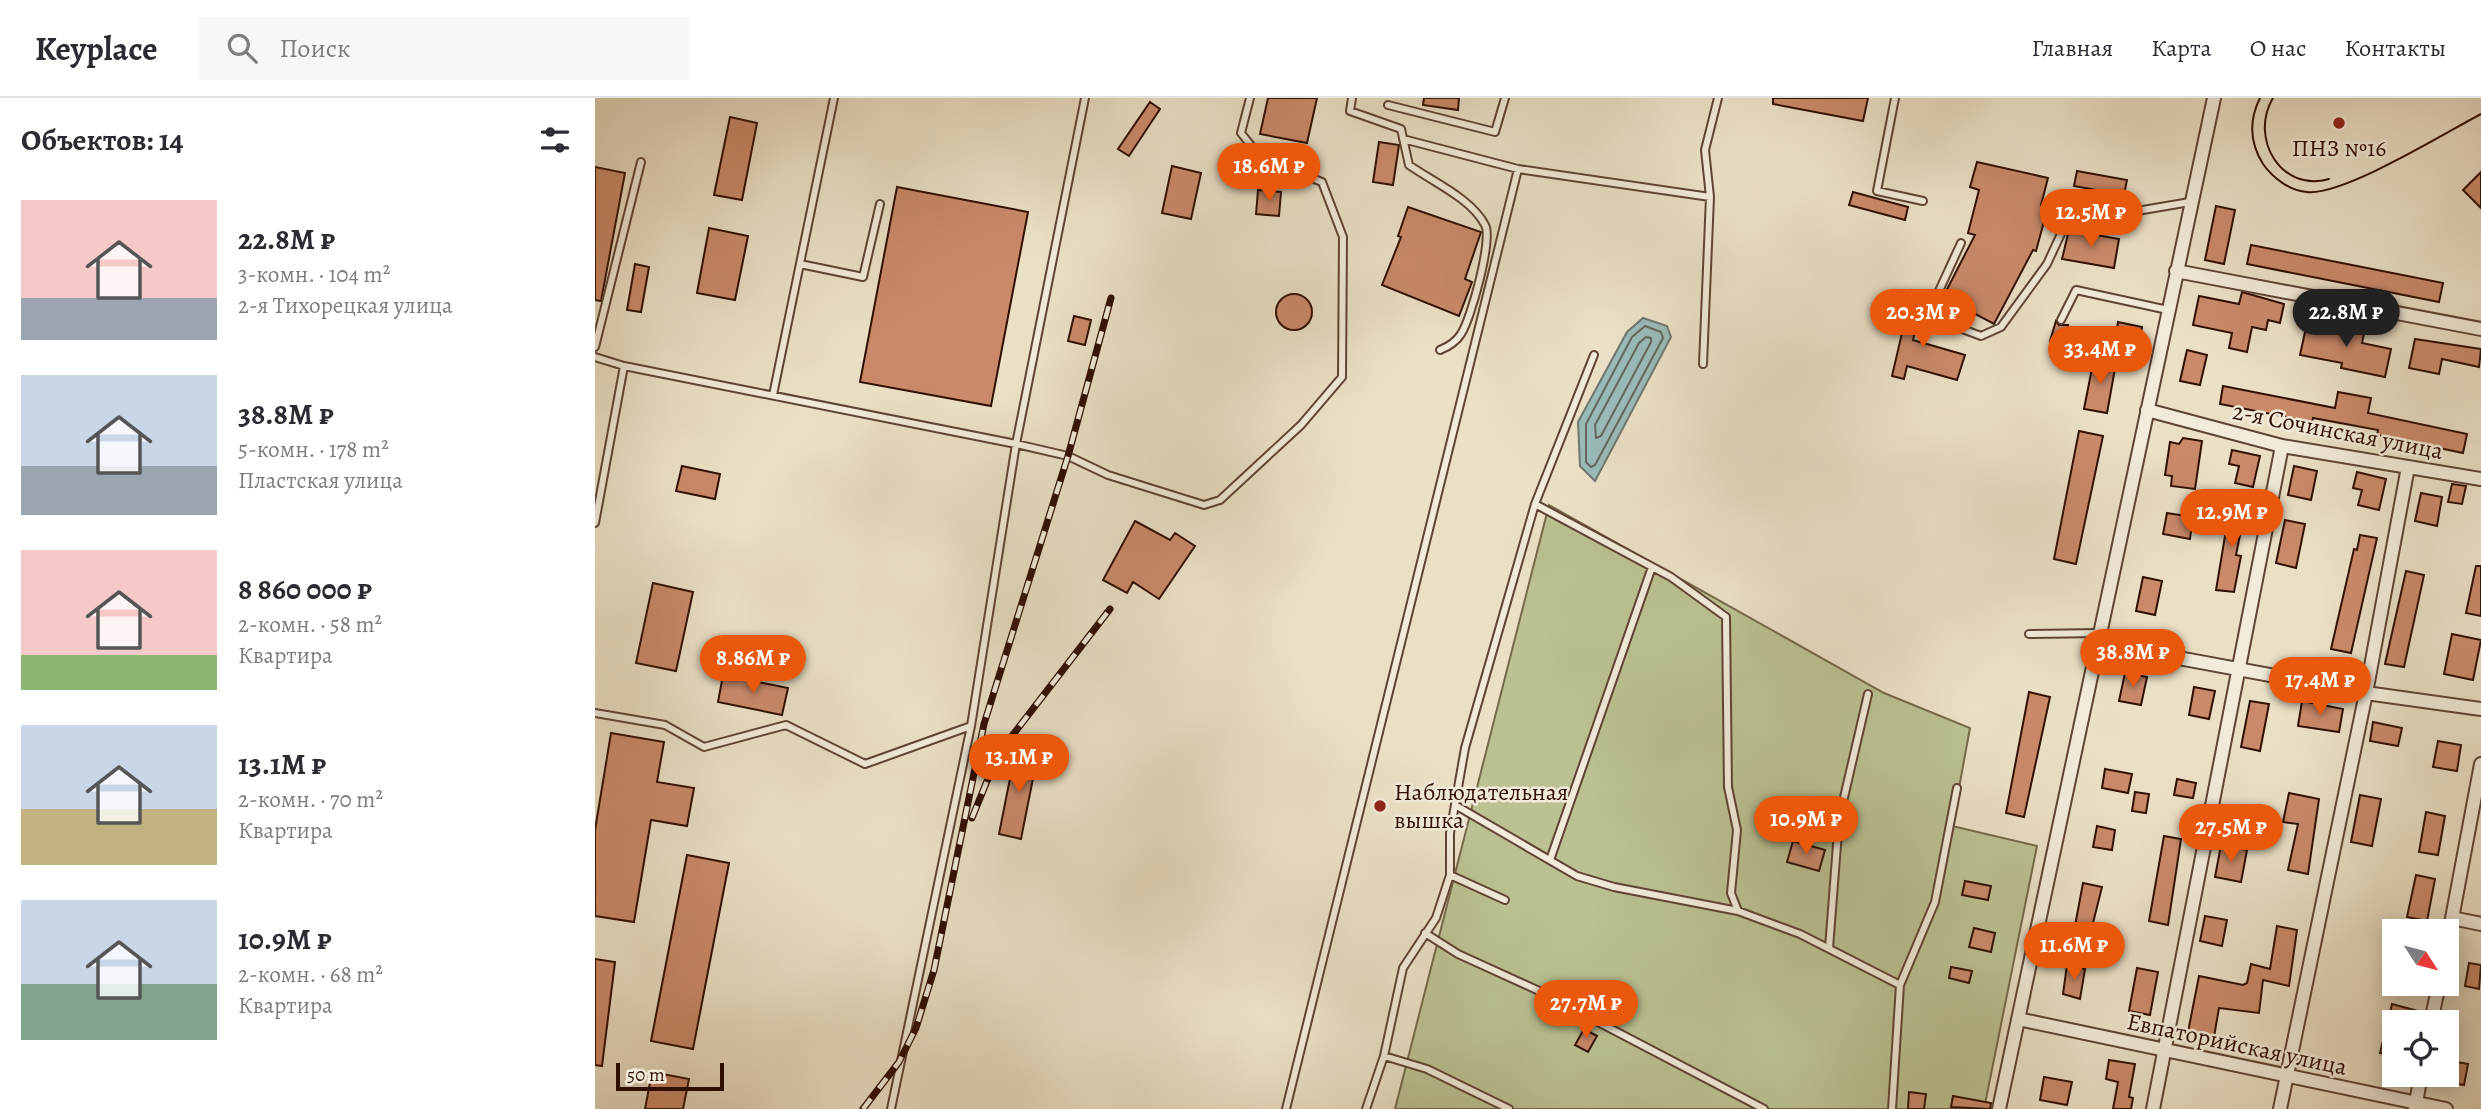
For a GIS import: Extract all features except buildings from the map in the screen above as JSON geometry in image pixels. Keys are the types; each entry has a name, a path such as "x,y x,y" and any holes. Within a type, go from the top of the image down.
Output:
{"street":[{"path":"1999,1109 2214,98"},
{"path":"2176,271 2481,329"},
{"name":"2-я Сочинская улица","path":"2147,410 2282,446 2481,479"},
{"path":"2153,1109 2282,446"},
{"path":"2280,1109 2366,693 2407,467"},
{"path":"2099,638 2366,693 2481,709"},
{"path":"2481,764 2452,918 2481,924"},
{"name":"Евпаторийская улица","path":"2018,1019 2415,1106 2447,1109"},
{"path":"2415,1106 2419,1087"}],"lane":[{"path":"773,395 834,98"},
{"path":"891,1109 971,726 1016,444 1085,98"},
{"path":"595,357 624,366 1016,444 1068,456 1108,475 1204,505 1220,500 1291,435 1342,377 1343,237 1322,182 1261,158 1241,134 1250,98"},
{"path":"1352,98 1350,111 1401,129 1409,166 1477,212 1487,228 1485,257 1463,332 1452,345 1440,350"},
{"path":"1388,105 1495,132 1505,98"},
{"path":"1703,364 1710,197 1705,150 1718,98"},
{"path":"1895,98 1877,191 1923,201"},
{"path":"1403,139 1518,169 1710,197"},
{"path":"595,347 641,162"},
{"path":"1286,1109 1518,169"},
{"path":"1961,243 1938,293 1936,310 1949,324 1981,336 2001,327 2047,264 2066,223 2190,202"},
{"path":"800,264 863,277 880,204"},
{"path":"2061,320 2075,290 2168,310"},
{"path":"1366,1109 1384,1056 1403,968 1436,918 1450,875 1450,833 1465,748 1535,504 1594,355"},
{"path":"595,523 624,366"},
{"path":"1535,504 1652,567 1726,617 1728,787 1737,830 1731,893 1738,911"},
{"path":"1550,860 1652,567"},
{"path":"2029,634 2099,638"},
{"path":"1829,947 1839,819 1868,694"},
{"path":"595,713 665,725 704,747 786,725 865,764 971,726"},
{"path":"1892,1109 1901,985 1934,902 1957,788"},
{"path":"1455,805 1577,876 1607,885 1738,911 1829,947 1901,985"},
{"path":"1450,875 1505,900"},
{"path":"1425,933 1458,954 1537,990 1764,1109"},
{"path":"1384,1056 1427,1069 1509,1109"}],"green space":[{"path":"1549,505 1884,693 1970,728 1952,826 2037,846 1984,1109 1395,1109"}],"water":[{"path":"1643,318 1667,326 1671,337 1595,481 1580,466 1578,422 1627,332"}],"tram line":[{"path":"2260,98 2253,123 2255,148 2263,164 2277,179 2294,189 2307,192 2323,191 2368,174 2481,114"},
{"path":"2273,98 2265,130 2274,159 2284,170 2297,178 2312,181 2329,179"}],"railway":[{"path":"863,1109 899,1062 916,1028 934,970 984,724 1068,456 1111,298"},
{"path":"972,818 987,781 1012,736 1110,609"}],"place":[{"name":"ПНЗ №16","path":"2339,123"},
{"name":"Наблюдательная вышка","path":"1380,806"}]}
